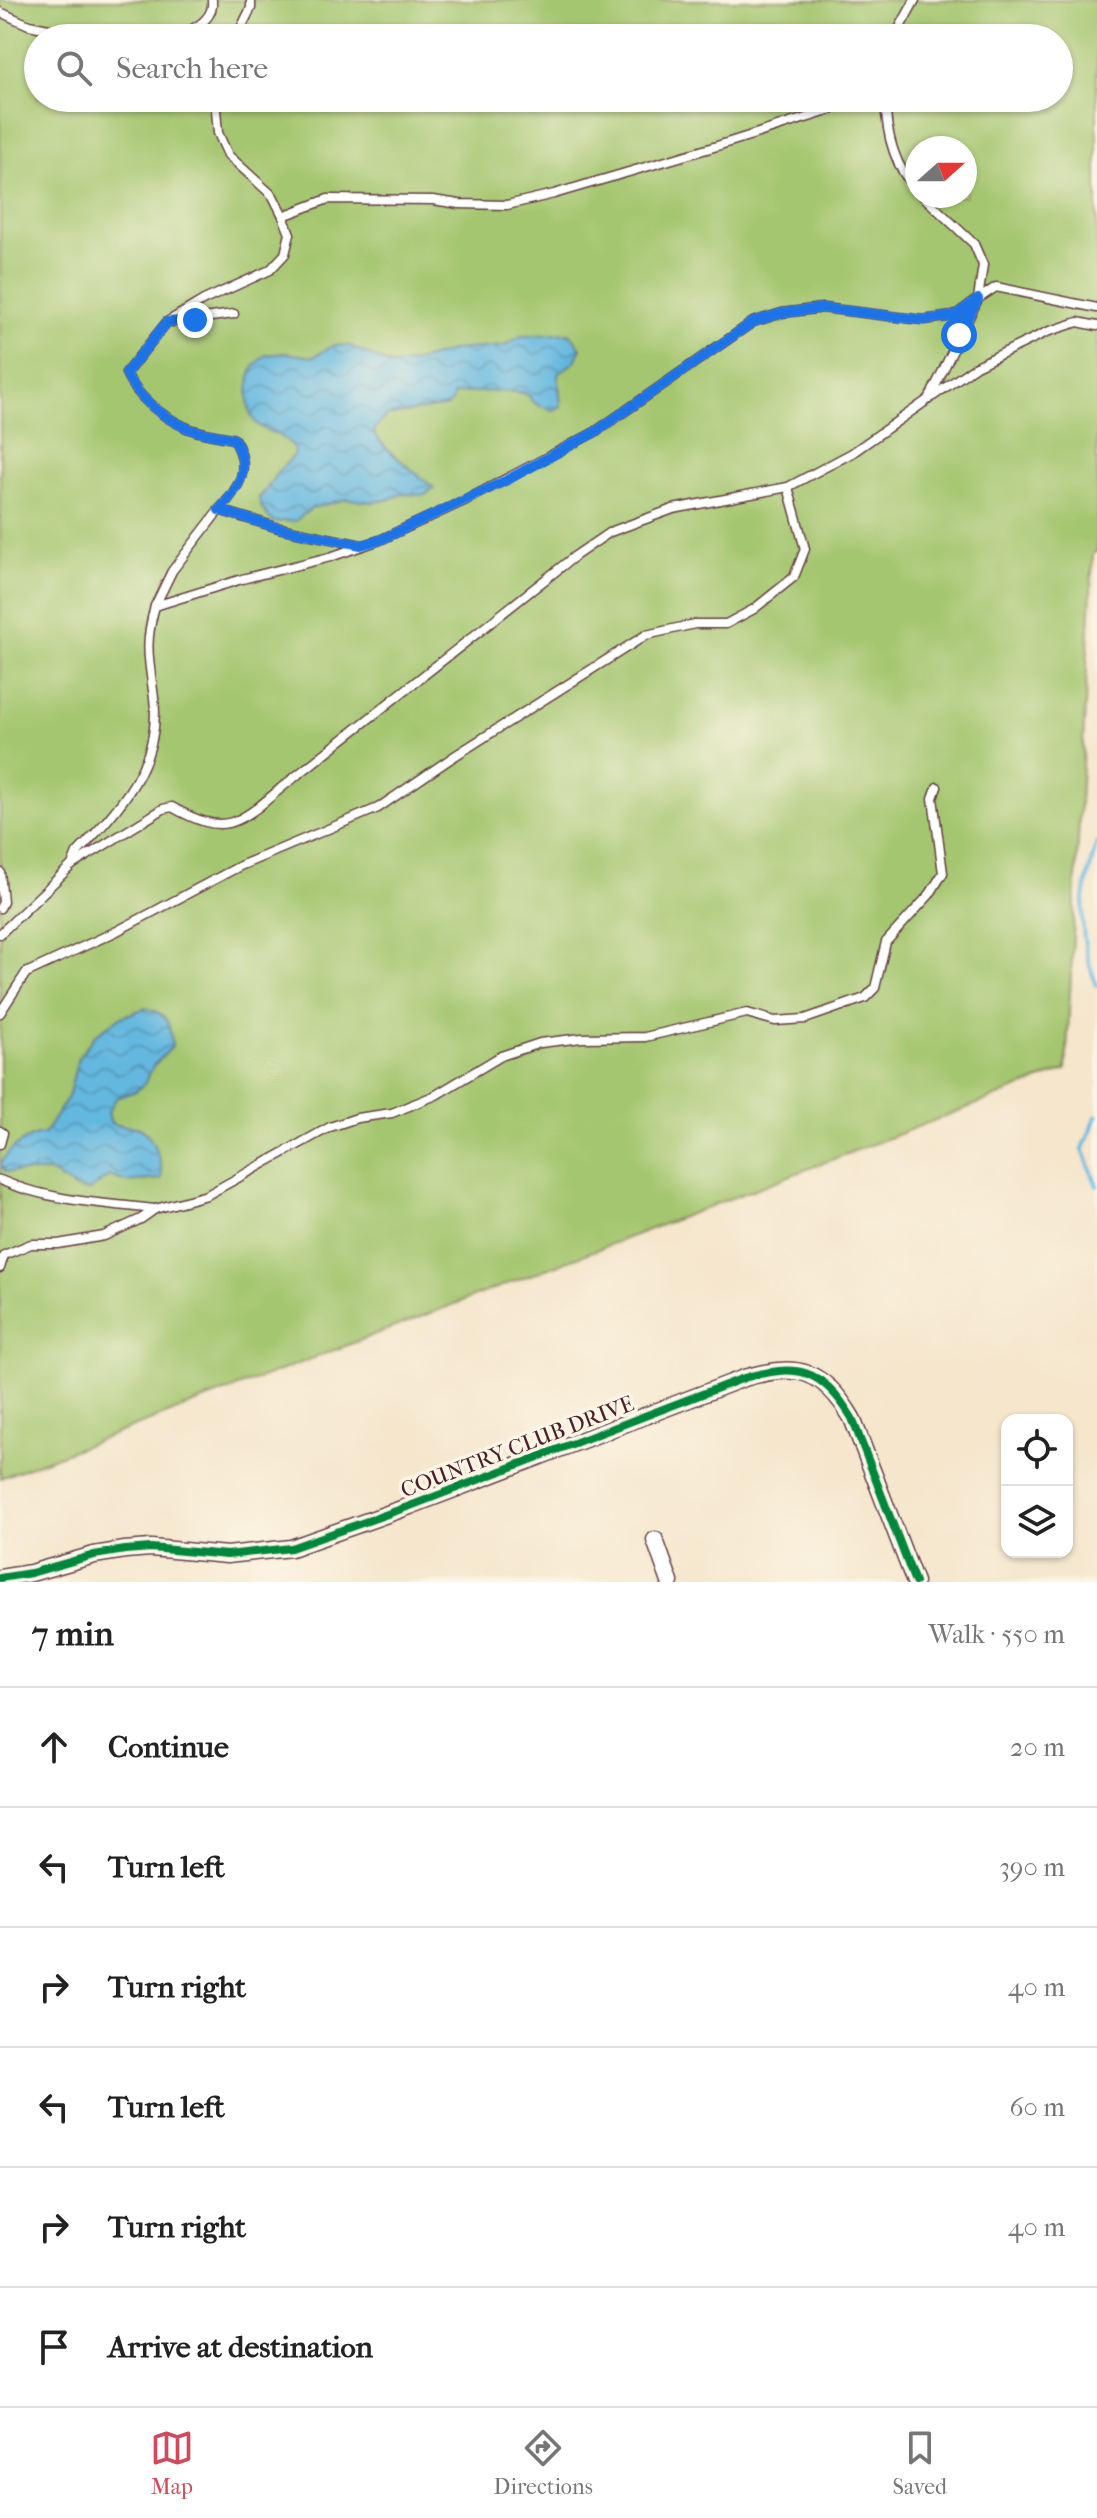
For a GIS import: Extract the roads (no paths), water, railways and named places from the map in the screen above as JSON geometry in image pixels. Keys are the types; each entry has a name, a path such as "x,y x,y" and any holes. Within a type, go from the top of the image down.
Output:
{"street":[{"name":"COUNTRY CLUB DRIVE","path":"0,1578 125,1550 151,1548 227,1555 291,1548 744,1378 789,1369 809,1374 825,1384 846,1408 915,1582"},
{"path":"655,1540 670,1582"}],"lane":[{"path":"200,24 213,7 212,0"},
{"path":"243,24 251,8 251,0"},
{"path":"902,24 915,0"},
{"path":"0,12 27,24"},
{"path":"72,865 77,853 131,792 149,755 154,727 154,700 147,659 147,632 155,606 172,571 236,491 242,475 243,454 234,439 187,428 156,409 133,388 126,373 167,322 204,300 270,270 285,254 290,234 273,196 228,155 218,133 216,112"},
{"path":"283,216 328,199 433,200 507,205 554,194 825,112"},
{"path":"885,112 886,128 905,178"},
{"path":"929,400 978,299 983,265 974,244 936,208"},
{"path":"155,606 380,540 466,500 595,432 753,322 782,313 823,308 923,320 954,316 996,287 1097,308"},
{"path":"167,322 234,314"},
{"path":"0,934 72,865 163,809 172,807 196,821 218,826 248,816 575,556 610,532 673,509 788,487 852,453 976,366 1047,332 1078,322 1097,326"},
{"path":"0,1013 26,973 117,931 240,866 378,808 646,635 695,624 726,624 754,609 794,577 805,549 788,487"},
{"path":"219,510 279,528 361,545"},
{"path":"0,1268 4,1255 31,1244 58,1244 104,1236 155,1209 207,1195 330,1127 357,1118 392,1113 436,1095 501,1056 540,1043 582,1038 645,1037 747,1013 775,1021 805,1019 865,998 875,988 886,942 930,894 943,873 933,798 937,787"},
{"path":"0,872 3,902 0,908"},
{"path":"0,1131 3,1133 0,1144"},
{"path":"0,1180 36,1192 88,1202 155,1209"}],"water":[{"path":"570,333 581,348 575,361 558,374 561,406 554,410 537,404 520,392 468,393 453,395 453,401 447,406 386,416 376,427 374,434 387,449 434,488 425,495 402,494 373,502 347,499 312,508 295,521 273,522 262,509 259,498 294,453 291,444 260,426 250,413 248,389 251,375 266,355 286,353 313,357 334,345 350,346 391,365 411,363 455,350 504,346 521,336"},
{"path":"145,1008 159,1013 167,1021 172,1047 153,1066 145,1083 136,1091 116,1098 108,1113 111,1123 137,1127 148,1135 159,1158 161,1179 127,1182 109,1176 89,1191 74,1188 50,1172 6,1172 0,1165 12,1149 25,1140 44,1134 68,1097 78,1058 95,1035 119,1018"}],"waterway":[{"path":"1097,842 1087,880 1083,914 1085,948 1097,986"},
{"path":"1097,1115 1083,1149 1097,1186"}]}
